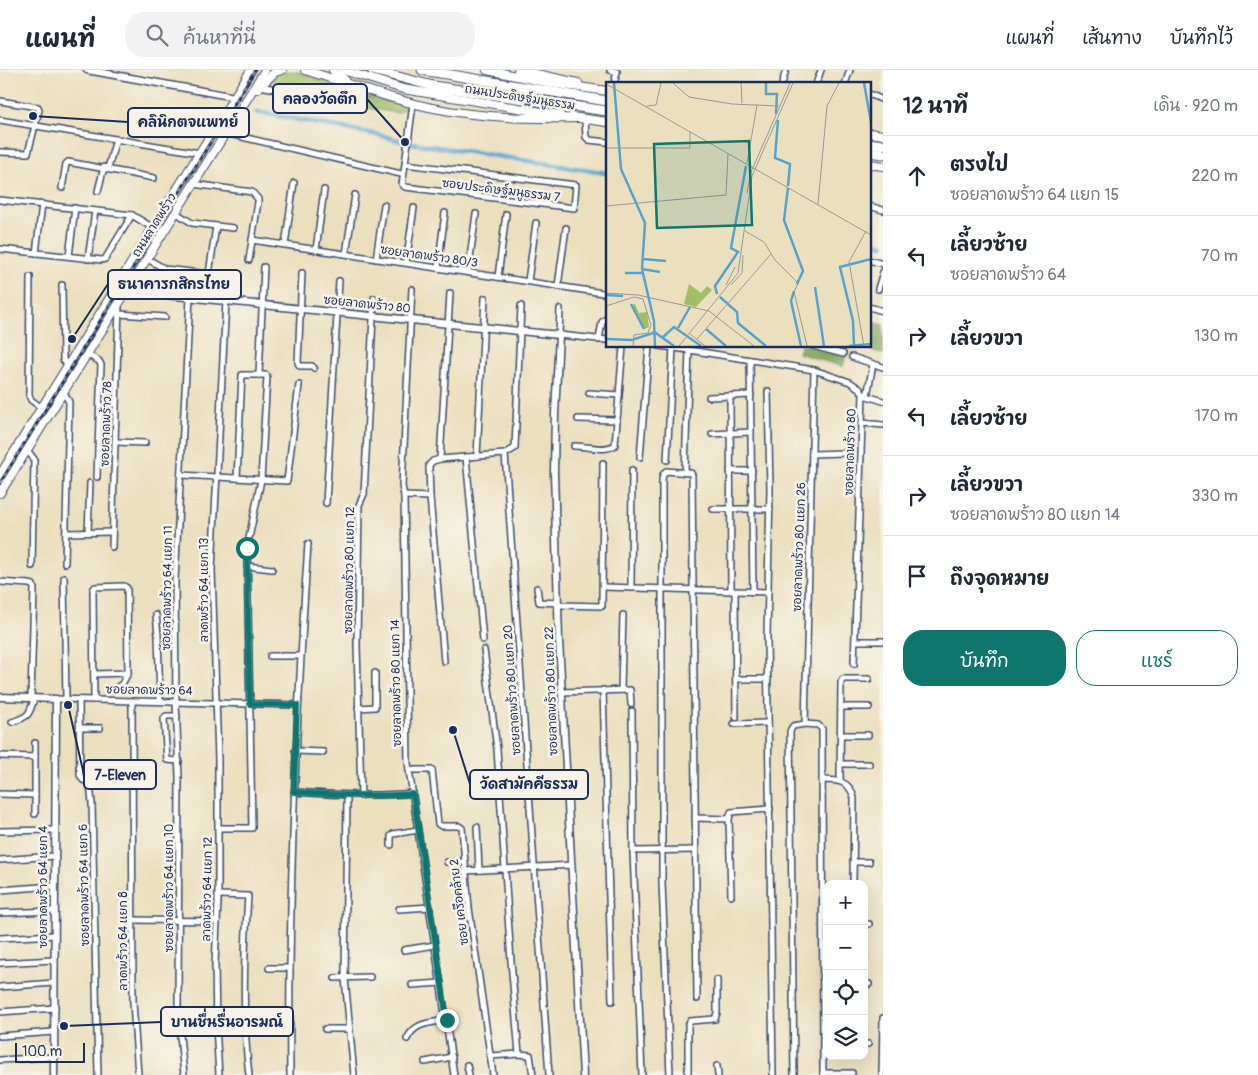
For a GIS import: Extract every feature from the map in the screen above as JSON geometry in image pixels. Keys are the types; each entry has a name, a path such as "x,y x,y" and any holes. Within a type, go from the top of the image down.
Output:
{"highway":[{"path":"372,70 433,86 606,111"},
{"path":"422,70 606,101"},
{"path":"870,143 883,145"},
{"path":"870,152 883,154"}],"main road":[{"name":"ถนนลาดพร้าว","path":"0,476 242,86 250,70"},
{"name":"ถนนลาดพร้าว","path":"0,493 265,70"},
{"path":"250,95 275,72 282,70"},
{"path":"305,70 413,104 488,116 576,118"},
{"path":"333,70 340,77 369,90"},
{"name":"ถนนประดิษฐ์มนูธรรม","path":"343,70 403,90 606,122"},
{"name":"ถนนประดิษฐ์มนูธรรม","path":"487,70 551,83 606,91"},
{"path":"518,70 568,80 592,88"},
{"path":"870,133 883,135"},
{"path":"870,164 883,166"},
{"path":"50,396 57,401"}],"street":[{"path":"87,70 235,96"},
{"path":"610,70 618,71"},
{"path":"846,82 850,70"},
{"path":"260,86 353,102 359,87"},
{"path":"870,94 883,100"},
{"path":"0,101 38,107 39,110 28,153 0,152"},
{"name":"ซอยประดิษฐ์มนูธรรม 7","path":"405,164 576,185 574,208 407,188 402,184 413,104"},
{"path":"585,119 586,137 589,140 606,142"},
{"path":"0,120 200,153"},
{"path":"225,133 401,174"},
{"path":"98,191 116,139"},
{"path":"62,188 68,162 154,178"},
{"path":"285,245 294,183"},
{"path":"193,184 252,192 255,195 258,202 249,260"},
{"path":"316,250 324,190"},
{"path":"346,254 355,195"},
{"path":"0,200 132,215 153,228"},
{"path":"36,253 42,204"},
{"path":"376,259 384,205"},
{"path":"870,206 883,210"},
{"path":"69,256 75,208"},
{"path":"406,263 414,208"},
{"path":"88,259 95,211"},
{"path":"175,212 192,223 233,228"},
{"path":"438,268 445,214"},
{"path":"468,272 476,214"},
{"path":"498,277 506,214"},
{"path":"0,249 88,259 105,259 132,215"},
{"path":"528,281 536,222"},
{"path":"208,274 216,226"},
{"path":"558,286 566,228"},
{"name":"ซอยลาดพร้าว 80/3","path":"252,240 603,292"},
{"path":"146,258 165,269 225,276"},
{"path":"870,260 883,264"},
{"path":"259,375 264,267"},
{"path":"878,289 883,272"},
{"path":"302,273 298,362 300,366 312,366 314,368"},
{"path":"30,277 29,395 31,400 42,408"},
{"path":"326,503 339,281"},
{"path":"62,285 63,360 68,365"},
{"name":"ซอยลาดพร้าว 80 แยก 14","path":"412,289 402,486 404,496 409,770 454,1075"},
{"name":"ซอยลาดพร้าว 80","path":"126,291 606,340"},
{"path":"440,459 450,293"},
{"name":"ซอยลาดพร้าว 64 แยก 11","path":"176,702 175,580 190,298"},
{"name":"ซอยลาดพร้าว 80 แยก 12","path":"361,796 358,708 359,505 364,494 374,298"},
{"path":"477,456 485,298"},
{"name":"ซอยลาดพร้าว 78","path":"112,547 119,301"},
{"name":"ลาดพร้าว 64 แยก 13","path":"216,702 212,569 226,301"},
{"path":"520,331 521,306"},
{"path":"870,307 883,311"},
{"path":"559,335 560,309"},
{"path":"120,314 165,317"},
{"path":"599,340 602,322 606,319"},
{"name":"ซอยลาดพร้าว 80 แยก 20","path":"520,331 515,448 506,454 549,1075"},
{"name":"ซอยลาดพร้าว 80 แยก 22","path":"559,335 554,472 561,692 583,1075"},
{"path":"574,446 613,447 616,440 623,348"},
{"path":"640,456 648,348"},
{"path":"667,460 674,348"},
{"name":"ซอยลาดพร้าว 80","path":"674,348 814,370 850,382 865,395 862,423 854,664"},
{"path":"820,348 843,354"},
{"path":"685,472 689,350"},
{"path":"86,354 99,361 101,365 97,477"},
{"path":"852,357 883,366"},
{"path":"750,360 753,592"},
{"path":"873,364 865,395 883,400"},
{"name":"ซอยลาดพร้าว 80 แยก 26","path":"805,724 814,370"},
{"path":"218,828 252,828 247,566 249,536 261,480 267,376 242,375 238,478"},
{"path":"181,475 287,481 299,385"},
{"path":"63,391 69,402 65,563"},
{"path":"768,391 770,509 768,723 773,1075"},
{"path":"589,393 619,395"},
{"path":"730,396 730,508 736,717"},
{"path":"708,397 751,396"},
{"path":"578,419 617,420"},
{"path":"862,423 883,425"},
{"path":"712,434 751,432"},
{"path":"115,442 145,443"},
{"path":"27,450 34,459 32,566"},
{"path":"812,454 844,453"},
{"path":"444,661 429,465 433,460 440,459 506,454"},
{"path":"466,457 483,640"},
{"path":"537,588 539,602 602,606 603,463"},
{"path":"631,587 632,470"},
{"path":"670,1075 662,851 663,474 666,471 685,472 692,475 696,1000"},
{"path":"730,471 752,471"},
{"path":"88,532 90,482"},
{"path":"404,496 430,497"},
{"path":"713,509 770,509"},
{"path":"66,533 112,532"},
{"path":"290,1075 290,968 295,751 308,544"},
{"path":"247,566 272,569"},
{"path":"64,578 66,699"},
{"path":"0,582 30,584 34,590 33,698 31,712 28,716 12,722"},
{"path":"94,700 93,590 95,587 124,586 127,588 128,673 122,684 116,688"},
{"path":"603,587 768,592"},
{"path":"156,615 160,701"},
{"path":"621,689 623,615"},
{"path":"855,641 883,641"},
{"path":"484,650 490,681 497,749 519,1054"},
{"path":"270,656 300,656"},
{"path":"94,674 128,673"},
{"path":"358,708 375,707 375,673"},
{"path":"736,679 768,679"},
{"path":"840,780 842,680 869,679"},
{"path":"561,692 621,689 631,691 632,704"},
{"path":"603,690 612,1001"},
{"name":"ซอยลาดพร้าว 64","path":"0,697 297,705"},
{"name":"ซอยลาดพร้าว 64 แยก 4","path":"54,1075 56,699"},
{"name":"ซอยลาดพร้าว 64 แยก 6","path":"79,700 80,775 83,780 90,783 91,790 98,1075"},
{"name":"ลาดพร้าว 64 แยก 8","path":"132,700 133,1002 138,1075"},
{"name":"ซอยลาดพร้าว 64 แยก 10","path":"176,702 179,762 178,1016 184,1075"},
{"name":"ลาดพร้าว 64 แยก 12","path":"216,702 218,896 215,964 219,1075"},
{"path":"841,707 869,707"},
{"path":"632,711 634,851 642,1075"},
{"path":"177,716 166,716 164,719 167,760 179,762"},
{"path":"734,724 768,723"},
{"path":"794,1075 790,731 793,726 805,724 818,725 822,730 823,1074 852,1074"},
{"path":"79,728 100,728"},
{"path":"840,735 868,735"},
{"path":"35,743 35,814"},
{"path":"295,751 323,752"},
{"path":"0,756 35,757"},
{"path":"840,764 869,764"},
{"path":"80,768 110,768"},
{"name":"ซอย เครือคล้าย 2","path":"409,770 432,770 438,824 441,826 460,826 493,1075"},
{"path":"822,780 840,780 850,788 854,798 853,880"},
{"path":"294,792 347,796 413,794"},
{"path":"0,794 35,795"},
{"path":"347,796 345,978 354,1075"},
{"path":"731,896 729,819 731,812 770,809"},
{"path":"695,818 729,819"},
{"path":"477,827 479,870"},
{"path":"0,831 54,830"},
{"path":"391,845 392,835 418,830"},
{"path":"634,851 695,850"},
{"path":"0,860 54,856"},
{"path":"447,862 464,862"},
{"path":"853,862 869,862"},
{"path":"465,871 572,865"},
{"path":"0,890 54,886"},
{"path":"218,896 248,896 244,1018 249,1075"},
{"path":"399,909 430,907"},
{"path":"0,913 54,910"},
{"path":"133,920 217,921"},
{"path":"0,938 55,935"},
{"path":"404,950 435,945"},
{"path":"0,963 54,960"},
{"path":"269,968 290,968"},
{"path":"335,978 370,976"},
{"path":"688,1075 688,1026 690,1021 715,1019 717,1012 717,980"},
{"path":"0,987 54,983"},
{"path":"412,985 441,983"},
{"path":"0,1012 55,1008"},
{"path":"882,1075 883,1018"},
{"path":"407,1039 410,1032 416,1027 447,1020"},
{"path":"325,1029 349,1029"},
{"path":"0,1036 54,1032"},
{"path":"490,1056 530,1054 533,1075"},
{"path":"0,1060 53,1057"},
{"path":"425,1062 452,1057"},
{"path":"467,1065 469,1075"},
{"path":"717,1066 718,1075"}],"green space":[{"path":"298,72 351,93 350,97 332,96 270,81 279,73"},
{"path":"362,96 408,107 397,113 357,106 358,99"},
{"path":"870,321 883,325 883,354 864,348 870,348"},
{"path":"799,348 848,348 843,367 798,353"}],"waterway":[{"path":"257,112 379,135 405,142 606,173"},
{"path":"870,241 883,245"}],"railway":[{"path":"0,483 255,70"}],"place":[{"name":"คลินิกตจแพทย์","path":"33,116"},
{"name":"คลองวัดตึก","path":"405,142"},
{"name":"ธนาคารกสิกรไทย","path":"72,339"},
{"name":"7-Eleven","path":"68,705"},
{"name":"วัดสามัคคีธรรม","path":"453,730"},
{"name":"บานชื่นรื่นอารมณ์","path":"64,1026"}],"route":[{"path":"247,548 250,704 297,705 294,792 347,796 413,794 447,1020"}]}
